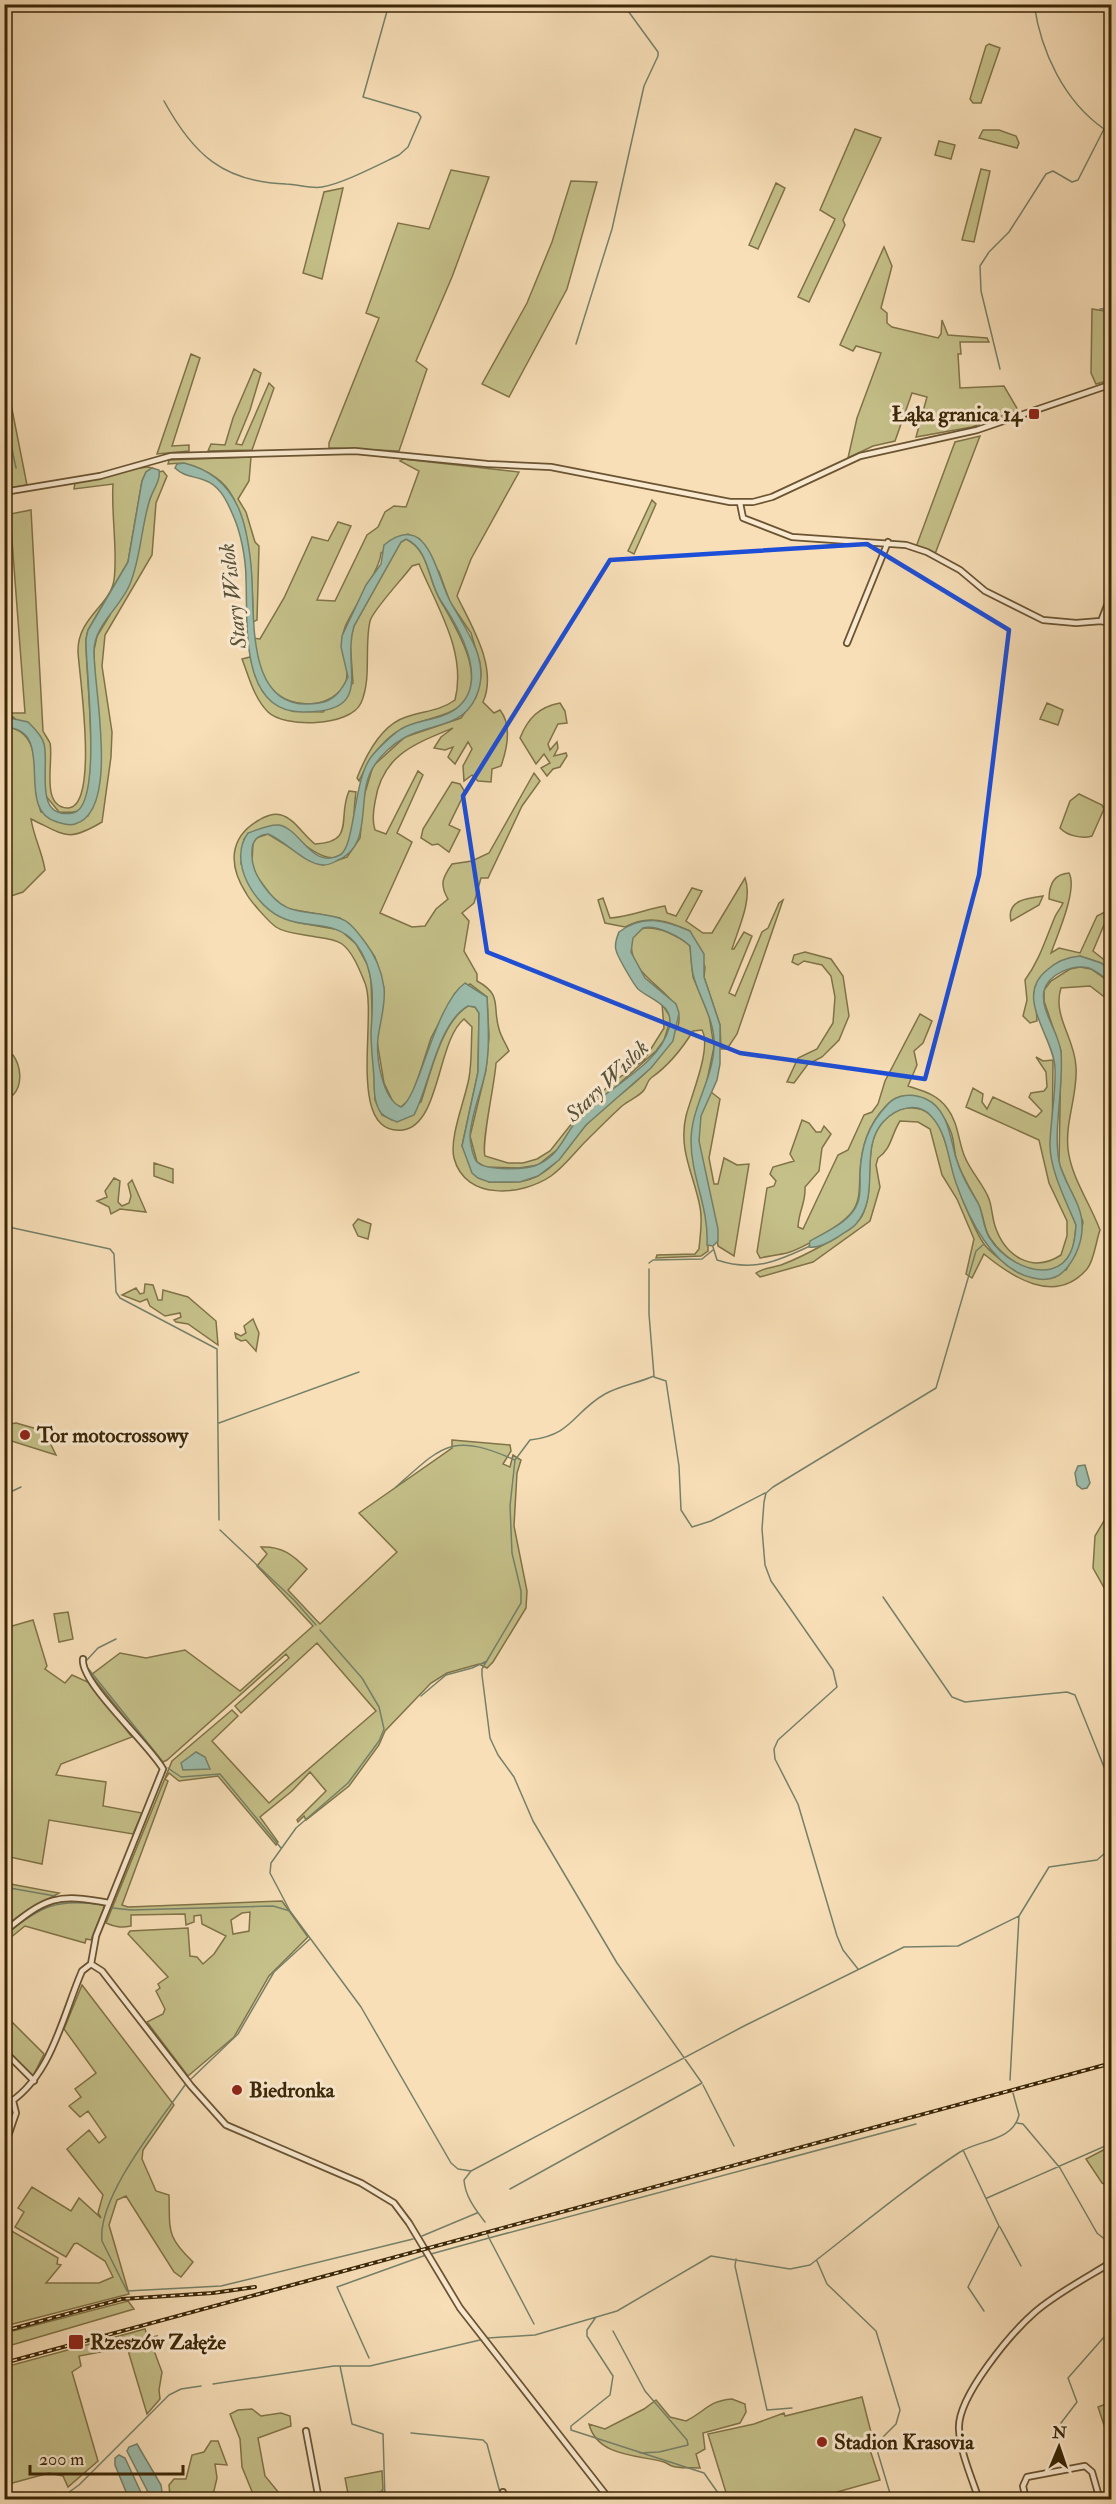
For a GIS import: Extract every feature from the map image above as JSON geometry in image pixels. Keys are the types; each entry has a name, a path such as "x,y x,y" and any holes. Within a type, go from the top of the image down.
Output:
{"street":[{"path":"4,492 100,476 151,460 183,454 355,451 487,464 551,466 740,503 772,497 867,453 977,430 1112,384"},
{"path":"740,503 743,518 792,537 888,542 927,552 960,570 985,591 1043,620 1077,623 1101,621 1112,624"},
{"path":"847,643 888,542"},
{"path":"1101,621 1112,593"},
{"path":"4,2106 13,2101 34,2081 45,2061 82,1971 91,1964 92,1948 163,1769 96,1688 84,1669 83,1659"},
{"path":"4,1932 29,1913 62,1897 109,1902"},
{"path":"91,1964 102,1971 187,2082 226,2125 361,2183 394,2203 409,2223 460,2308 610,2499"},
{"path":"4,2051 34,2081"},
{"path":"4,2148 16,2113 13,2101"},
{"path":"979,2499 959,2429 961,2411 968,2395 1032,2315 1112,2262"},
{"path":"306,2431 319,2499"},
{"path":"1026,2499 1023,2486 1027,2477 1085,2466 1089,2467 1092,2472 1100,2499"},
{"path":"502,2492 505,2499"}],"highlighted area":[{"path":"867,544 1009,630 979,875 925,1079 740,1053 487,952 463,796 610,560"}],"shaded area":[{"path":"989,44 1000,48 981,103 973,103 970,99 986,46"},
{"path":"855,129 881,138 843,220 845,225 809,302 798,297 835,219 820,210"},
{"path":"983,130 999,130 1016,136 1019,143 1017,148 979,138"},
{"path":"939,141 955,145 951,159 935,155"},
{"path":"981,169 990,171 974,242 962,240"},
{"path":"451,170 489,177 452,277 416,361 427,369 399,451 329,448 379,318 366,313 398,223 429,229"},
{"path":"571,181 597,182 567,289 509,397 482,384 527,303 552,242"},
{"path":"776,183 785,188 758,249 749,245"},
{"path":"343,188 322,279 303,273 324,192"},
{"path":"884,247 892,266 881,308 887,313 887,323 892,327 938,338 941,334 942,320 948,335 987,338 989,342 960,342 961,354 958,354 960,388 1004,386 1018,410 972,427 916,437 927,397 912,393 895,441 873,446 848,458 857,418 881,353 856,346 853,351 840,345"},
{"path":"1092,309 1105,311 1111,380 1096,384 1091,373"},
{"path":"191,354 200,358 172,446 189,445 189,451 157,454"},
{"path":"254,369 261,373 250,410 236,444 242,445 269,383 274,388 252,450 208,451 211,444 225,445 233,418"},
{"path":"5,374 27,485 5,489 5,483 11,481 5,432"},
{"path":"980,436 935,554 916,547 955,442"},
{"path":"251,457 249,481 238,499 246,512 255,542 259,546 257,620 253,622 249,554 236,504 221,481 210,474 184,463 168,464 169,460"},
{"path":"403,459 519,472 471,559 457,596 476,634 485,662 487,689 483,702 494,713 500,710 506,723 506,745 501,766 492,769 491,782 478,781 472,775 464,781 463,766 472,749 468,742 455,764 448,757 453,747 445,750 434,748 441,737 453,728 413,746 392,762 379,786 373,816 375,830 386,834 418,771 423,775 397,833 412,842 380,913 412,927 425,926 436,909 448,899 443,881 452,864 472,861 489,853 534,773 540,781 522,806 488,878 481,878 474,903 462,913 469,921 464,951 477,974 477,981 494,996 499,1029 509,1051 496,1063 485,1139 485,1156 508,1163 523,1163 537,1159 550,1151 584,1108 613,1082 644,1060 664,1028 662,1004 671,1018 664,1040 656,1051 575,1123 563,1145 538,1165 519,1168 485,1167 477,1162 470,1136 486,1070 489,1037 487,997 470,984 455,993 431,1038 412,1097 401,1107 394,1104 384,1083 377,1041 384,988 375,957 366,944 340,918 284,908 272,897 256,875 252,864 253,842 256,838 268,834 323,865 347,857 360,838 364,796 373,766 405,737 461,718 476,697 481,675 480,663 471,633 450,602 439,572 408,534 381,553 376,569 345,627 342,642 347,676 340,690 323,702 301,704 290,701 272,689 260,665 253,638 260,639 284,598 312,537 328,541 338,522 351,526 317,600 335,601 367,535 378,527 385,512 394,506 406,507 419,471 400,461"},
{"path":"184,463 209,473 223,484 234,498 241,514 250,558 254,632 258,656 265,677 277,693 294,703 319,703 329,700 340,690 348,677 341,647 342,636 366,585 381,564 384,545 399,536 411,535 421,540 428,550 479,659 480,684 470,707 454,720 404,738 383,754 374,766 365,791 360,832 356,844 348,854 330,864 316,864 268,834 256,839 252,847 252,861 256,874 280,904 297,911 343,920 357,931 372,952 380,970 384,988 378,1056 389,1096 401,1107 408,1100 444,1011 454,994 465,983 487,997 487,1060 470,1136 474,1157 482,1165 507,1169 539,1164 556,1151 585,1112 653,1056 663,1043 669,1028 670,1020 666,1009 638,989 622,964 615,948 619,932 628,926 645,921 671,924 690,931 704,954 704,977 720,1025 720,1064 717,1080 701,1116 699,1141 718,1229 718,1241 713,1246 707,1245 705,1218 691,1141 694,1117 710,1072 714,1048 713,1030 693,974 690,946 668,932 655,928 643,928 633,938 631,952 645,978 676,1004 679,1013 673,1041 651,1068 586,1125 559,1160 538,1176 520,1182 489,1182 472,1173 462,1146 478,1072 479,1013 475,1007 468,1006 449,1026 435,1056 414,1115 397,1122 381,1113 374,1092 371,1038 372,986 362,954 349,936 340,931 285,919 264,905 247,882 241,857 242,844 248,833 267,826 279,825 294,833 314,853 322,857 330,858 340,855 349,840 361,781 371,757 401,729 444,715 457,708 467,697 471,684 468,654 456,625 437,593 424,558 414,544 406,539 401,542 354,626 351,642 351,685 348,696 340,705 325,710 302,712 282,708 267,697 257,681 251,662 245,563 235,520 224,498 214,485 175,468 177,464"},
{"path":"152,468 146,472 142,481 128,562 88,630 86,639 91,729 90,780 87,798 79,811 59,812 45,795 44,744 13,717 5,717 5,713 25,713 10,514 31,510 43,731 50,743 51,791 59,805 67,808 77,803 83,787 85,765 79,640 88,621 107,597 114,580 115,569 113,484 74,489 75,483 125,470"},
{"path":"152,468 159,470 159,477 147,510 134,574 126,592 103,624 95,642 101,745 101,773 97,796 89,814 75,824 64,824 44,814 37,802 30,741 21,731 5,727 5,717 28,722 40,735 45,753 47,800 52,808 60,813 73,813 82,805 88,787 91,734 86,639 88,630 128,562 142,481 146,472"},
{"path":"163,471 167,476 156,503 152,555 105,635 102,666 112,732 102,822 81,833 66,834 59,833 31,819 45,870 23,892 5,898 5,727 18,730 27,738 32,748 41,812 88,816 98,788 94,650 97,636 110,615 159,472"},
{"path":"652,500 656,504 634,554 628,551"},
{"path":"406,539 414,544 424,557 435,590 461,639 468,655 471,686 466,699 454,710 408,726 395,733 371,759 359,781 357,778 370,751 389,727 406,717 437,709 455,700 458,682 454,647 419,564 412,566 372,616 368,631 364,693 355,711 344,717 331,721 302,723 276,717 268,712 259,700 242,659 250,657 259,685 292,711 323,712 353,683 350,640 354,626 401,542"},
{"path":"560,703 565,711 567,723 558,724 548,744 550,750 557,742 558,748 554,756 566,753 567,756 560,767 553,769 547,776 541,768 550,763 544,754 536,764 520,738 535,714 546,707"},
{"path":"1047,703 1063,710 1058,725 1040,719"},
{"path":"452,782 460,784 465,792 449,825 460,830 449,852 438,844 432,845 421,838 423,829"},
{"path":"349,791 356,792 352,834 347,849 340,856 331,858 320,855 282,826 244,839 241,864 295,922 340,930 356,944 368,966 371,980 375,1100 382,1115 392,1120 421,1102 444,1036 459,1013 468,1006 475,1007 479,1013 478,1072 462,1146 489,1182 527,1180 547,1170 560,1158 588,1123 650,1068 677,1028 679,1015 675,1006 636,963 632,952 632,939 636,932 643,928 653,928 674,935 690,946 693,977 709,1015 714,1047 692,1153 708,1223 708,1251 701,1256 656,1258 657,1255 695,1254 699,1249 701,1212 685,1151 684,1128 703,1060 702,1030 693,1031 674,1057 650,1079 642,1092 618,1110 561,1168 539,1183 525,1188 496,1191 482,1188 470,1182 460,1172 454,1158 455,1130 471,1065 472,1027 464,1019 455,1030 448,1045 431,1098 424,1114 415,1125 403,1130 385,1127 374,1114 369,1095 367,1071 368,999 365,983 356,962 346,947 339,942 285,931 273,924 248,897 240,883 234,862 234,852 242,835 249,827 270,815 278,814 286,817 315,844 336,839 343,827"},
{"path":"1079,794 1102,805 1104,809 1092,836 1075,836 1060,828 1070,801"},
{"path":"1069,873 1071,890 1069,901 1051,953 1059,948 1080,953 1097,916 1107,911 1109,913 1093,951 1111,965 1111,971 1101,963 1080,956 1035,987 1037,1021 1030,1023 1023,1016 1027,1000 1025,980 1038,958 1063,903 1049,899 1051,885 1056,878"},
{"path":"745,878 746,904 732,949 744,932 752,936 729,993 735,996 762,932 768,928 779,903 783,900 737,1034 727,1049 721,1049 720,1025 704,977 705,967 690,931 658,920 642,921 625,927 605,923 598,900 603,898 610,918 665,906 667,913 676,916 692,888 702,891 686,921 703,933 712,933"},
{"path":"1043,896 1039,905 1011,921 1010,914 1015,904 1025,899"},
{"path":"805,952 831,959 843,976 849,1016 839,1040 822,1057 808,1064 794,1083 787,1082 798,1058 817,1049 833,1023 835,997 831,976 822,965 804,961 798,965 792,962 794,955"},
{"path":"1080,956 1101,963 1111,971 1111,983 1098,973 1083,967 1069,969 1056,975 1046,985 1044,991 1047,1014 1060,1044 1061,1052 1057,1149 1061,1169 1079,1208 1082,1224 1078,1248 1065,1270 1050,1279 1033,1278 1006,1265 994,1253 967,1211 937,1123 926,1111 913,1108 900,1110 888,1117 876,1133 870,1159 868,1199 864,1212 856,1224 827,1243 809,1247 810,1241 838,1225 855,1209 860,1195 862,1154 867,1136 875,1120 892,1101 901,1096 911,1095 926,1099 939,1109 944,1117 960,1170 978,1203 987,1233 994,1244 1008,1257 1033,1269 1051,1269 1063,1263 1071,1252 1076,1225 1059,1185 1050,1152 1055,1068 1049,1043 1034,1005 1034,992 1038,981 1047,970 1062,960"},
{"path":"1080,967 1091,969 1111,983 1111,1002 1090,986 1061,988 1059,998 1059,1008 1075,1056 1076,1067 1068,1149 1073,1170 1100,1230 1087,1269 1075,1280 1061,1286 1048,1287 1020,1279 984,1254 972,1278 966,1274 974,1239 957,1199 942,1175 930,1129 918,1122 900,1121 889,1146 878,1158 876,1165 880,1187 870,1221 813,1262 760,1277 756,1273 781,1265 813,1250 857,1222 866,1204 871,1151 879,1127 888,1117 909,1108 924,1110 939,1125 956,1181 977,1231 987,1248 1019,1273 1066,1270 1078,1247 1083,1222 1059,1164 1061,1051 1044,1001 1044,990 1051,981 1070,969"},
{"path":"920,1014 932,1021 923,1043 914,1051 917,1065 908,1086 934,1096 951,1113 962,1149 989,1199 994,1223 1005,1246 1021,1259 1040,1263 1061,1255 1067,1236 1067,1221 1049,1183 1039,1140 966,1107 973,1088 983,1094 982,1102 987,1109 993,1097 1036,1117 1042,1111 1029,1097 1031,1093 1044,1091 1047,1087 1046,1072 1036,1057 1043,1061 1053,1060 1052,1159 1076,1225 1070,1255 1054,1269 1043,1271 1023,1266 1004,1254 988,1234 980,1207 958,1164 952,1135 946,1121 929,1102 908,1096 896,1098 889,1103 874,1121 866,1137 858,1198 847,1218 803,1246 787,1253 760,1258 757,1252 767,1188 774,1186 776,1181 770,1174 773,1167 794,1161 790,1154 802,1120 809,1123 816,1132 821,1132 824,1126 831,1134 822,1148 819,1171 805,1187 798,1227 803,1229 838,1155 848,1150 864,1115 872,1112 878,1104 885,1081"},
{"path":"13,1055 18,1064 20,1081 13,1095 5,1090 4,1056"},
{"path":"711,1092 720,1099 709,1158 714,1184 718,1184 724,1158 737,1165 749,1164 734,1256 718,1246 702,1164 700,1118"},
{"path":"154,1163 173,1169 173,1183 154,1176"},
{"path":"114,1178 120,1181 118,1202 122,1206 129,1203 131,1196 128,1184 132,1180 146,1212 120,1209 111,1214 109,1207 97,1201 107,1197 105,1191"},
{"path":"358,1219 371,1224 368,1239 358,1236 353,1225"},
{"path":"145,1284 153,1285 158,1300 162,1300 163,1290 188,1297 216,1321 218,1345 188,1324 176,1322 174,1320 181,1317 180,1313 165,1316 150,1306 147,1299 140,1302 122,1295 136,1288 140,1294 144,1293"},
{"path":"253,1319 259,1333 256,1351 246,1340 241,1341 236,1338 235,1333 241,1336 246,1333 244,1326"},
{"name":"Tor motocrossowy","path":"16,1423 44,1431 56,1455 5,1439 5,1425"},
{"path":"452,1440 510,1445 511,1451 503,1464 510,1467 513,1455 521,1460 517,1473 514,1526 527,1591 526,1608 493,1662 487,1668 479,1664 447,1673 431,1683 385,1731 379,1745 349,1786 306,1820 304,1816 298,1822 297,1820 326,1791 310,1772 292,1791 260,1817 278,1842 276,1845 218,1776 179,1781 169,1773 165,1779 168,1781 122,1905 128,1907 282,1901 308,1937 269,1976 234,2037 188,2076 147,2022 163,2014 165,2009 156,1991 160,1988 158,1984 168,1977 128,1934 130,1931 188,1928 190,1956 197,1957 203,1964 214,1954 226,1936 202,1924 201,1915 194,1916 194,1922 186,1925 185,1914 131,1915 131,1926 127,1927 106,1923 172,1761 232,1710 238,1716 212,1741 269,1803 376,1711 317,1643 241,1713 235,1706 289,1658 286,1654 161,1763 91,1675 120,1653 146,1658 185,1650 240,1691 313,1626 257,1566 267,1554 261,1547 287,1552 307,1569 288,1590 320,1624 397,1552 359,1513 452,1448","holes":["250,1912 249,1931 233,1934 231,1920 242,1913"]},
{"path":"1085,1465 1090,1483 1087,1488 1082,1489 1077,1485 1075,1473 1078,1466"},
{"path":"1111,1509 1112,1600 1093,1568 1095,1536"},
{"path":"68,1612 73,1639 59,1642 54,1614"},
{"path":"33,1620 47,1666 45,1669 65,1683 72,1675 90,1683 132,1737 61,1764 56,1775 106,1782 103,1806 142,1813 133,1834 49,1820 42,1864 5,1856 5,1628"},
{"path":"196,1752 205,1757 210,1769 183,1770 181,1763"},
{"path":"5,1883 59,1893 20,1915 5,1927"},
{"path":"68,1898 103,1903 104,1908 91,1940 86,1939 85,1943 25,1926 5,1942 5,1934 20,1923 42,1909"},
{"path":"82,1985 174,2105 143,2150 142,2159 156,2191 169,2195 171,2232 178,2246 193,2262 181,2277 174,2272 126,2196 117,2200 109,2225 129,2294 5,2326 5,2298 8,2296 5,2294 5,2246 11,2234 10,2230 58,2258 57,2264 61,2265 46,2283 99,2283 113,2277 105,2261 77,2243 66,2257 15,2227 24,2212 18,2208 32,2187 71,2211 79,2198 101,2218 98,2213 103,2195 67,2149 89,2130 99,2143 106,2137 88,2111 80,2117 69,2106 81,2097 75,2089 96,2073 64,2029"},
{"path":"4,2014 44,2054 33,2076 5,2048"},
{"path":"1111,2146 1111,2188 1102,2183 1086,2159"},
{"path":"128,2301 134,2309 5,2347 5,2333"},
{"path":"145,2329 148,2338 157,2336 153,2348 162,2372 160,2399 147,2414 127,2347 79,2356 81,2366 72,2372 98,2461 68,2487 63,2476 49,2473 5,2485 5,2367"},
{"path":"862,2397 873,2440 871,2453 880,2480 837,2492 839,2499 728,2499 708,2434 754,2424 784,2413 785,2416"},
{"path":"732,2399 745,2404 746,2412 740,2423 703,2433 705,2449 696,2454 700,2468 675,2467 664,2462 620,2453 601,2443 593,2435 589,2424 605,2429 644,2409 656,2400 670,2417 686,2421 712,2404"},
{"path":"1112,2402 1111,2446 1098,2407"},
{"path":"252,2409 261,2416 281,2413 290,2416 291,2426 258,2438 265,2476 284,2499 264,2499 253,2494 242,2467 240,2439 230,2414 238,2410"},
{"path":"211,2441 218,2441 227,2465 215,2464 217,2478 213,2495 185,2500 170,2496 169,2485 174,2479 186,2479 192,2455 204,2452"},
{"path":"137,2444 161,2485 162,2492 155,2499 150,2496 127,2451 129,2447"},
{"path":"119,2455 125,2458 144,2499 129,2499 115,2465 115,2458"},
{"path":"382,2471 383,2489 380,2493 349,2499 345,2478"}],"waterway":[{"path":"164,101 186,136 212,162 227,171 244,178 264,182 313,187 331,185 350,178 399,155 408,147 421,117 418,113 363,97 389,4"},
{"path":"576,344 612,229 644,86 658,56 658,52 623,4"},
{"path":"1000,369 981,291 980,266 989,252 1009,232 1046,174 1053,171 1072,182 1078,180 1104,129 1077,104 1057,74 1042,40 1034,4"},
{"path":"1105,130 1112,135"},
{"path":"1100,309 1112,308"},
{"path":"4,412 16,468"},
{"path":"4,1226 110,1249 114,1254 116,1292 120,1298 217,1349 219,1520"},
{"path":"858,1969 843,1950 837,1936 798,1804 775,1759 774,1749 778,1740 837,1687 833,1670 771,1581 765,1565 762,1529 764,1502 766,1493 773,1487 936,1388 976,1251 984,1244"},
{"name":"Stary Wislok","path":"713,1247 717,1260 730,1264 753,1265 775,1261 810,1246"},
{"path":"649,1263 653,1260 702,1259 713,1250"},
{"path":"510,2189 702,2083 617,1963 533,1821 514,1777 498,1755 490,1738 482,1675 482,1669 521,1603 521,1591 512,1553 510,1506 515,1460 530,1440 544,1437 564,1428 605,1394 654,1376 649,1314 649,1269"},
{"path":"219,1423 359,1372"},
{"path":"654,1377 666,1381 679,1466 681,1510 692,1527 711,1521 765,1493"},
{"path":"396,1487 426,1461 450,1447 476,1446 515,1460"},
{"path":"4,1495 21,1487"},
{"path":"220,1530 294,1600 316,1625"},
{"path":"883,1597 952,1697 965,1702 1067,1692 1075,1695 1108,1777 1112,1797"},
{"path":"320,1630 362,1678 379,1707 384,1729 379,1741 348,1783 296,1828 271,1863 270,1873 290,1911 361,2007 451,2163 458,2169 471,2171"},
{"path":"116,1639 98,1648 86,1661 87,1667 163,1762"},
{"path":"421,1696 446,1675 487,1661"},
{"path":"168,1768 181,1777 220,1774 281,1848"},
{"path":"1010,2080 1019,1916 1049,1867 1097,1860 1112,1847"},
{"path":"4,1887 55,1896"},
{"path":"4,1936 39,1911 50,1907 73,1903 103,1905"},
{"path":"113,1908 131,1910 273,1906 290,1911"},
{"path":"485,2222 466,2191 464,2180 471,2171 744,2026 904,1947 958,1946 1019,1916"},
{"path":"191,2079 238,2034 274,1972 310,1939"},
{"path":"185,2085 132,2160 109,2203 103,2223 102,2241 127,2291 221,2286 413,2239"},
{"path":"703,2085 734,2146"},
{"path":"488,2338 535,2335 617,2311 711,2256 790,2269 810,2265 960,2152 1010,2130 1016,2124 1019,2115 1013,2093"},
{"path":"1017,2123 1023,2124 1060,2168 1097,2233 1112,2245"},
{"path":"534,2324 489,2238 916,2124"},
{"path":"987,2198 1112,2143"},
{"path":"963,2150 999,2226 968,2287 984,2311"},
{"path":"422,2236 477,2213"},
{"path":"1000,2227 1021,2266"},
{"path":"431,2254 489,2238 488,2235"},
{"path":"369,2358 337,2287 426,2255"},
{"path":"736,2259 735,2266 767,2410 792,2408"},
{"path":"817,2261 827,2284 876,2331 900,2410 896,2424 879,2441 877,2450 892,2500"},
{"path":"596,2317 587,2330 587,2336 613,2376 610,2395 571,2426 571,2430 704,2473 723,2500"},
{"path":"1061,2423 1077,2402 1068,2378 1112,2328"},
{"path":"613,2331 645,2391 687,2440 688,2445 659,2452 640,2453"},
{"path":"213,2384 334,2366 370,2366 480,2340"},
{"path":"340,2366 352,2424 383,2434 385,2500"},
{"path":"58,2500 79,2485 169,2395 181,2389 201,2386"},
{"path":"411,2433 483,2440 487,2444 502,2500"},
{"path":"330,2500 385,2491"}],"railway":[{"path":"4,2363 1112,2063"},
{"path":"4,2331 122,2299 213,2293 255,2287"}],"place":[{"name":"Łąka granica 14","path":"1034,414"},
{"name":"Tor motocrossowy","path":"25,1435"},
{"name":"Biedronka","path":"237,2090"},
{"name":"Rzeszów Załęże","path":"76,2342"},
{"name":"Stadion Krasovia","path":"822,2442"}]}
